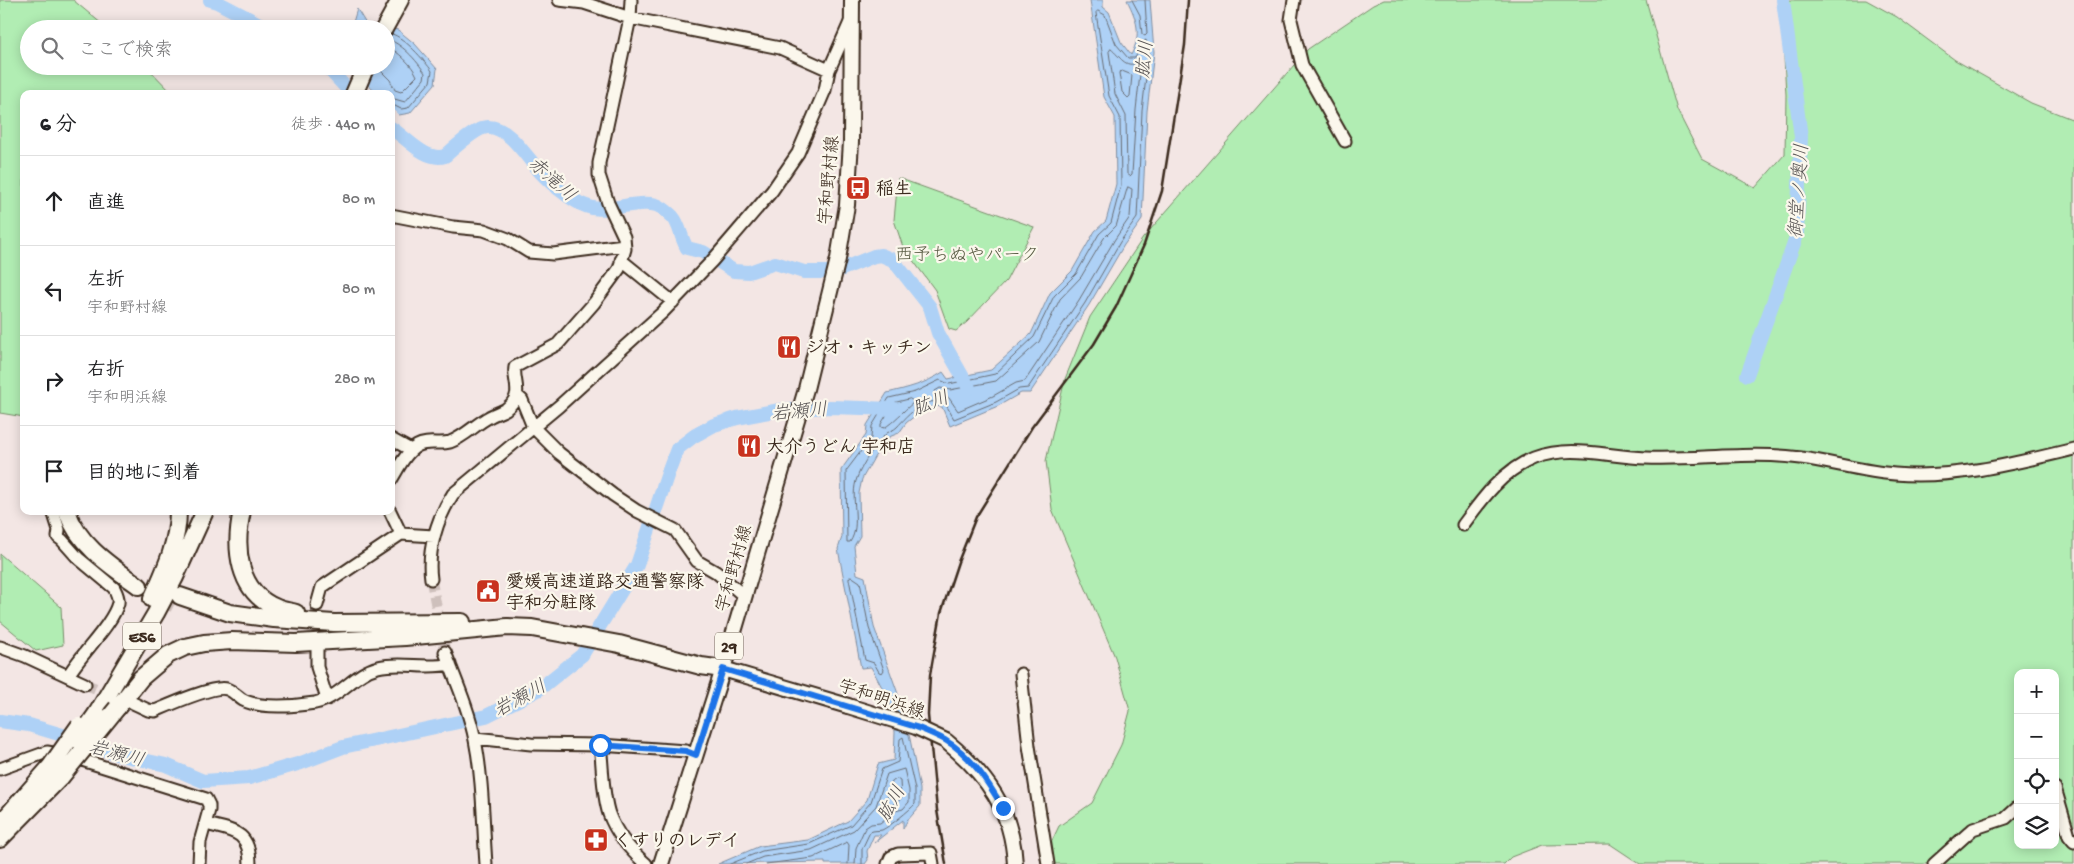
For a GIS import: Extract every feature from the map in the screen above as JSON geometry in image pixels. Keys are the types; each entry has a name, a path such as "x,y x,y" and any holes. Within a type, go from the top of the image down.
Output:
{"highway":[{"path":"389,20 396,6"},
{"path":"356,90 362,75"},
{"path":"69,515 75,528 91,549 110,566 140,582 94,538 80,515"},
{"path":"117,676 171,557 178,528 178,515"},
{"name":"E56","path":"0,824 55,772 156,613 203,515"},
{"path":"242,515 238,551 243,576 257,596 277,608 310,616 409,621"},
{"path":"463,630 351,632 260,628 194,612 177,600 230,613 274,619 334,623 409,621 508,622 620,641 701,666 723,669"},
{"path":"0,838 55,772 117,708 141,678 168,655 195,645 232,641 296,643 386,638 507,627 544,627"}],"main road":[{"name":"宇和野村線","path":"661,864 723,669 806,388 838,259 847,205 851,142 852,0"},
{"name":"宇和明浜線","path":"723,669 916,727 946,741 971,761 998,800 1010,831 1015,864"}],"street":[{"path":"559,0 584,3 630,18 780,48 829,70"},
{"path":"395,474 411,450 419,445 428,443 441,444 452,441 490,416 506,409 513,402 516,395 517,386 513,376 515,367 558,344 619,269 624,245 621,226 610,208 599,175 599,163 630,18 631,0"},
{"path":"1294,0 1291,20 1302,66 1346,141"},
{"path":"431,580 430,556 434,536 446,503 453,494 559,406 673,302 715,258 772,191 798,153 825,90 829,70 852,17"},
{"path":"395,216 453,227 484,230 508,239 529,252 553,254 624,245"},
{"path":"621,260 673,302"},
{"path":"516,395 522,400 532,427 559,454 637,511 675,530 697,561 716,572 744,596"},
{"path":"395,441 411,450"},
{"path":"1463,525 1500,481 1517,467 1534,458 1557,452 1581,450 1644,458 1689,459 1757,455 1802,458 1856,470 1895,474 1930,474 1960,472 2074,450"},
{"path":"54,515 59,530 58,537 78,558 114,588 118,602 103,628 68,676"},
{"path":"392,515 401,534"},
{"path":"317,605 322,587 401,534 434,536"},
{"path":"0,648 25,656 85,684"},
{"path":"317,650 317,667 327,699"},
{"path":"445,652 463,698 479,765 486,864"},
{"path":"133,703 155,711 216,689 228,689 244,700 258,705 316,703 336,695 360,676 376,667 390,665 441,667 450,664"},
{"path":"1021,674 1029,746 1048,864"},
{"path":"473,735 531,744 600,745 686,751 696,755"},
{"path":"600,745 609,814 615,826 635,854 646,864"},
{"path":"0,769 46,752 66,755 206,800 209,804 209,810 200,842 199,864"},
{"path":"2059,802 2069,836 2074,842"},
{"path":"1934,864 1974,829 2006,818 2014,811"},
{"path":"206,824 232,831 243,838 249,846 250,864"},
{"path":"888,864 890,857 898,854 915,853 932,853 933,864"}],"green space":[{"path":"0,0 73,0 97,20 20,20 20,75 155,75 169,90 20,90 20,416 0,413"},
{"path":"1384,0 1646,0 1677,110 1702,159 1755,188 1785,154 1786,95 1782,20 1786,0 1866,0 1897,17 1955,60 2031,103 2074,120 2074,864 1640,864 1610,844 1542,845 1511,857 1504,864 1041,864 1059,826 1092,803 1121,745 1130,711 1115,657 1052,509 1046,461 1065,379 1090,317 1143,238 1308,49 1373,5"},
{"name":"西予ちぬやパーク","path":"898,178 1034,227 1006,281 956,331 949,329 935,290 903,247 894,220"},
{"path":"0,554 61,607 63,645 36,651 0,621"}],"water":[{"name":"肱川","path":"1090,0 1103,0 1103,7 1109,12 1121,42 1131,55 1136,40 1137,27 1127,0 1150,0 1154,52 1147,111 1142,220 1124,245 1089,305 1030,393 1021,393 998,406 950,426 942,407 935,406 921,411 906,423 899,433 889,437 875,456 862,479 859,493 860,536 854,546 857,574 865,577 874,627 897,691 910,739 920,789 920,806 907,821 903,829 903,820 874,843 881,835 874,835 867,851 868,860 865,864 825,864 825,862 718,864 760,846 808,840 848,821 867,800 878,764 894,760 895,732 890,702 871,667 861,668 838,549 842,537 841,470 866,435 867,425 887,393 923,383 943,372 948,379 991,370 1031,334 1050,293 1072,271 1095,231 1106,221 1116,184 1115,117 1104,97"},
{"path":"357,9 364,20 354,20"},
{"path":"395,29 415,44 437,69 435,84 410,113 399,115 395,111 395,90 373,90 359,75 395,75"}],"waterway":[{"name":"赤滝川","path":"210,0 252,20"},
{"name":"御堂ノ奥川","path":"1747,375 1797,235 1801,137 1783,0"},
{"name":"赤滝川","path":"334,75 348,90"},
{"name":"赤滝川","path":"395,131 416,148 438,157 445,156 465,139 483,128 496,129 512,139 538,170 558,189 584,206 603,209 641,204 657,205 673,217 687,248 703,252 734,271 749,272 775,263 804,272 828,272"},
{"name":"赤滝川","path":"842,269 874,256 881,255 893,260 930,307 938,333 969,388"},
{"name":"岩瀬川","path":"0,721 29,725 79,740 116,754 166,765 203,781 249,778 301,763 343,747 486,716 538,690 582,655 637,565 677,449 694,436 714,425 737,418 780,410 830,407 895,409"}],"tunnel":[{"path":"431,579 445,652"},
{"path":"139,586 175,605"},
{"path":"317,605 317,648"},
{"path":"85,684 115,696"}],"railway":[{"path":"946,864 937,810 928,715 930,675 941,613 976,517 1032,427 1094,344 1116,307 1144,245 1162,191 1185,45 1188,0"}],"place":[{"name":"稲生","path":"858,188"},
{"name":"ジオ・キッチン","path":"789,347"},
{"name":"大介うどん 宇和店","path":"749,446"},
{"name":"愛媛高速道路交通警察隊 宇和分駐隊","path":"488,591"},
{"name":"くすりのレデイ","path":"596,840"}],"route":[{"path":"600,745 686,751 696,755 723,669 916,727 946,741 971,761 988,783 1003,808"}]}
